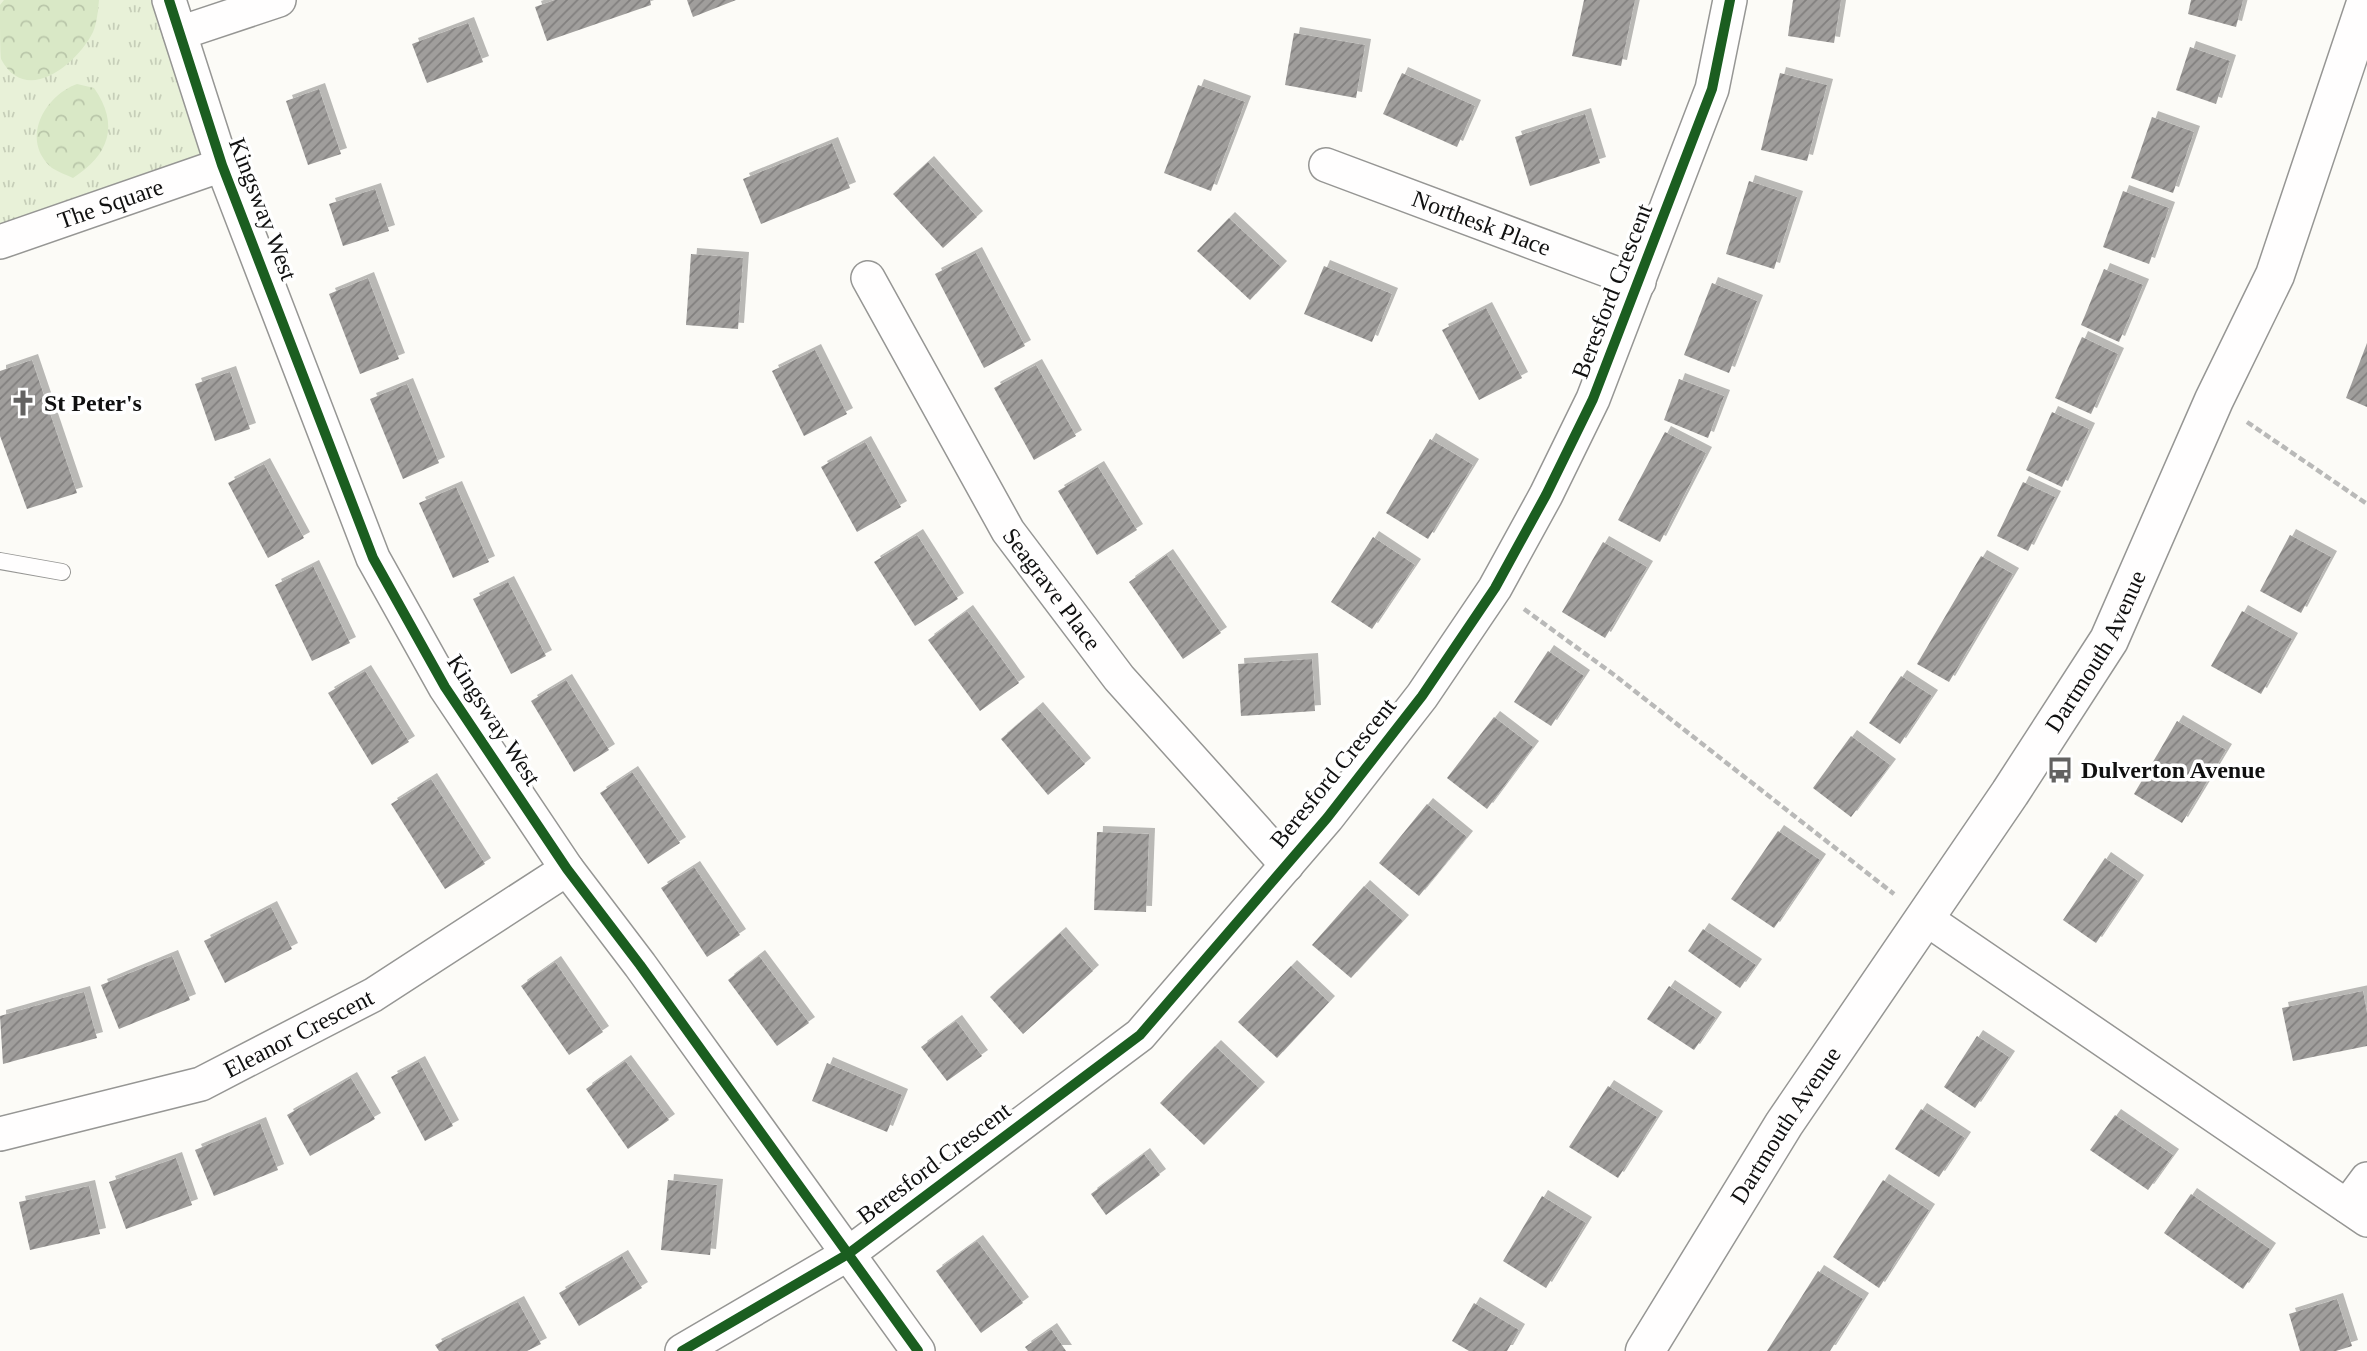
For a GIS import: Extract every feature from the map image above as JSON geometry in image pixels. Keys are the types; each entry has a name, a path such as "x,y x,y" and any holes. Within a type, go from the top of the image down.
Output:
{"street":[{"name":"Kingsway West","path":"169,0 222,165 373,558 445,687 567,869 918,1351"},
{"path":"180,33 279,0"},
{"name":"Beresford Crescent","path":"682,1351 848,1254 1140,1035 1287,865 1422,696 1495,588 1546,495 1592,399 1712,89 1730,0"},
{"name":"Dartmouth Avenue","path":"1645,1351 1784,1124 1925,918 2109,640 2214,400 2275,275 2367,0"},
{"name":"The Square","path":"0,242 222,165"},
{"name":"Northesk Place","path":"1326,165 1639,282"},
{"name":"Seagrave Place","path":"868,278 1008,531 1119,678 1287,865"},
{"name":"Eleanor Crescent","path":"0,1134 201,1084 373,995 567,869"},
{"path":"1925,918 2357,1213 2367,1179"}],"lane":[{"path":"0,561 62,572"}],"path":[{"path":"2214,400 2367,503"},
{"path":"1495,588 1612,674 1925,918"}],"green space":[{"path":"0,0 169,0 222,165 0,242"},
{"path":"4,0 99,0 94,28 86,44 64,67 37,80 24,79 12,73 1,59 0,5"},
{"path":"77,84 94,88 107,114 108,127 102,149 85,169 73,178 52,168 43,157 37,132 46,108 65,90"}],"building":[{"path":"555,0 650,0 651,5 547,41 535,7"},
{"path":"687,0 736,0 693,17"},
{"path":"1584,0 1635,0 1621,66 1572,56"},
{"path":"1793,0 1841,0 1834,43 1788,36"},
{"path":"2191,0 2243,0 2236,27 2188,14"},
{"path":"468,23 483,62 427,83 412,44"},
{"path":"1294,33 1365,45 1356,98 1285,85"},
{"path":"2190,47 2230,61 2216,104 2176,90"},
{"path":"1402,73 1475,106 1457,147 1383,114"},
{"path":"1780,73 1827,85 1807,161 1761,150"},
{"path":"1198,85 1245,102 1211,191 1164,173"},
{"path":"319,89 341,154 308,165 286,101"},
{"path":"1585,114 1600,163 1530,186 1515,137"},
{"path":"2152,117 2194,132 2173,193 2131,178"},
{"path":"832,143 850,188 761,224 743,179"},
{"path":"928,162 977,217 943,248 893,194"},
{"path":"1749,181 1797,197 1774,269 1726,254"},
{"path":"375,189 389,231 343,246 329,204"},
{"path":"2123,191 2169,208 2149,264 2103,247"},
{"path":"1229,218 1281,267 1250,300 1197,251"},
{"path":"976,253 1025,346 984,368 935,274"},
{"path":"691,254 743,258 738,329 686,325"},
{"path":"1324,266 1392,294 1372,342 1304,314"},
{"path":"2104,269 2143,285 2119,342 2081,325"},
{"path":"368,278 399,359 360,374 329,294"},
{"path":"1712,283 1757,301 1729,373 1684,355"},
{"path":"1486,308 1522,378 1479,400 1442,330"},
{"path":"2082,337 2118,354 2091,414 2055,398"},
{"path":"2367,343 2367,407 2346,398"},
{"path":"815,350 847,414 804,436 772,371"},
{"name":"St Peter's","path":"32,360 77,493 27,509 0,436 0,371"},
{"path":"1036,365 1076,436 1034,460 994,388"},
{"path":"230,372 250,429 215,441 195,384"},
{"path":"1679,379 1724,396 1708,438 1664,420"},
{"path":"407,384 439,463 403,479 370,399"},
{"path":"2052,412 2089,429 2062,487 2026,470"},
{"path":"1665,432 1706,453 1660,542 1618,520"},
{"path":"1430,439 1473,465 1428,539 1386,513"},
{"path":"865,442 901,507 857,532 821,467"},
{"path":"264,464 304,538 268,558 228,483"},
{"path":"1098,467 1137,530 1097,555 1058,491"},
{"path":"2023,482 2055,497 2028,551 1997,536"},
{"path":"456,487 489,562 453,578 419,503"},
{"path":"917,535 958,599 915,626 874,562"},
{"path":"2290,535 2331,557 2301,613 2260,591"},
{"path":"1373,537 1415,565 1372,629 1331,602"},
{"path":"1603,542 1647,567 1605,638 1562,612"},
{"path":"1167,555 1221,633 1183,659 1129,582"},
{"path":"1981,556 2013,574 1949,682 1917,664"},
{"path":"313,566 350,643 312,661 275,585"},
{"path":"508,582 546,656 511,674 473,599"},
{"path":"967,611 1019,683 980,711 928,640"},
{"path":"2242,611 2292,639 2261,694 2211,666"},
{"path":"1548,651 1584,676 1551,726 1514,702"},
{"path":"1312,659 1315,711 1241,716 1238,664"},
{"path":"365,671 409,742 372,765 328,693"},
{"path":"1901,676 1932,696 1900,744 1869,723"},
{"path":"566,680 609,750 574,772 531,701"},
{"path":"1037,708 1085,764 1048,795 1001,739"},
{"path":"1494,717 1533,747 1487,809 1447,778"},
{"path":"2177,721 2226,750 2182,823 2134,794"},
{"path":"1851,736 1890,765 1851,817 1813,788"},
{"path":"632,772 680,843 648,864 600,793"},
{"path":"431,779 485,864 445,889 391,804"},
{"path":"1427,804 1467,837 1419,896 1379,863"},
{"path":"1778,831 1820,860 1774,928 1731,899"},
{"path":"1097,832 1149,834 1146,912 1094,910"},
{"path":"2105,858 2138,881 2096,943 2063,920"},
{"path":"694,867 740,935 707,957 661,888"},
{"path":"1364,886 1403,921 1351,978 1312,945"},
{"path":"271,907 292,949 225,983 204,941"},
{"path":"1703,929 1756,965 1740,988 1688,951"},
{"path":"1060,933 1093,971 1023,1034 990,997"},
{"path":"172,956 190,1000 119,1029 101,985"},
{"path":"759,956 809,1023 777,1046 728,980"},
{"path":"555,962 603,1032 569,1055 521,986"},
{"path":"1291,966 1329,1002 1277,1058 1238,1022"},
{"path":"1669,986 1716,1018 1694,1050 1647,1019"},
{"path":"2363,991 2367,1013 2367,1046 2293,1061 2282,1008"},
{"path":"84,992 97,1038 3,1064 0,1016"},
{"path":"956,1021 982,1056 947,1081 921,1047"},
{"path":"1977,1036 2009,1057 1975,1108 1944,1087"},
{"path":"1215,1046 1259,1088 1204,1145 1160,1103"},
{"path":"625,1061 669,1120 628,1149 586,1089"},
{"path":"419,1062 453,1126 425,1141 391,1077"},
{"path":"827,1063 902,1095 887,1132 812,1101"},
{"path":"351,1078 375,1119 310,1156 287,1115"},
{"path":"1608,1086 1657,1117 1618,1178 1569,1147"},
{"path":"1921,1109 1965,1138 1939,1177 1895,1149"},
{"path":"2115,1115 2173,1155 2148,1190 2090,1150"},
{"path":"260,1123 278,1170 214,1196 195,1150"},
{"path":"1144,1154 1160,1175 1106,1215 1091,1194"},
{"path":"176,1158 192,1205 126,1229 109,1182"},
{"path":"668,1180 717,1185 710,1255 661,1250"},
{"path":"1883,1180 1929,1210 1879,1288 1833,1257"},
{"path":"89,1186 100,1234 30,1250 19,1202"},
{"path":"2191,1194 2270,1249 2243,1289 2164,1233"},
{"path":"1542,1196 1586,1223 1546,1288 1503,1261"},
{"path":"977,1241 1023,1303 981,1333 936,1271"},
{"path":"622,1256 642,1288 579,1326 559,1293"},
{"path":"1818,1271 1863,1299 1830,1351 1767,1351"},
{"path":"2337,1299 2352,1346 2336,1351 2300,1351 2289,1314"},
{"path":"518,1302 541,1344 527,1351 439,1351 435,1345"},
{"path":"1474,1303 1519,1330 1507,1351 1469,1351 1452,1341"},
{"path":"1051,1329 1066,1351 1028,1351 1025,1347"}],"cycle path":[{"path":"169,0 222,165 373,558 445,687 567,869 640,965 918,1351"},
{"path":"682,1351 848,1254 1140,1035 1327,818 1422,696 1495,588 1546,495 1593,399 1712,89 1730,0"}],"place":[{"name":"St Peter's","path":"23,403"},
{"name":"Dulverton Avenue","path":"2060,770"}]}
